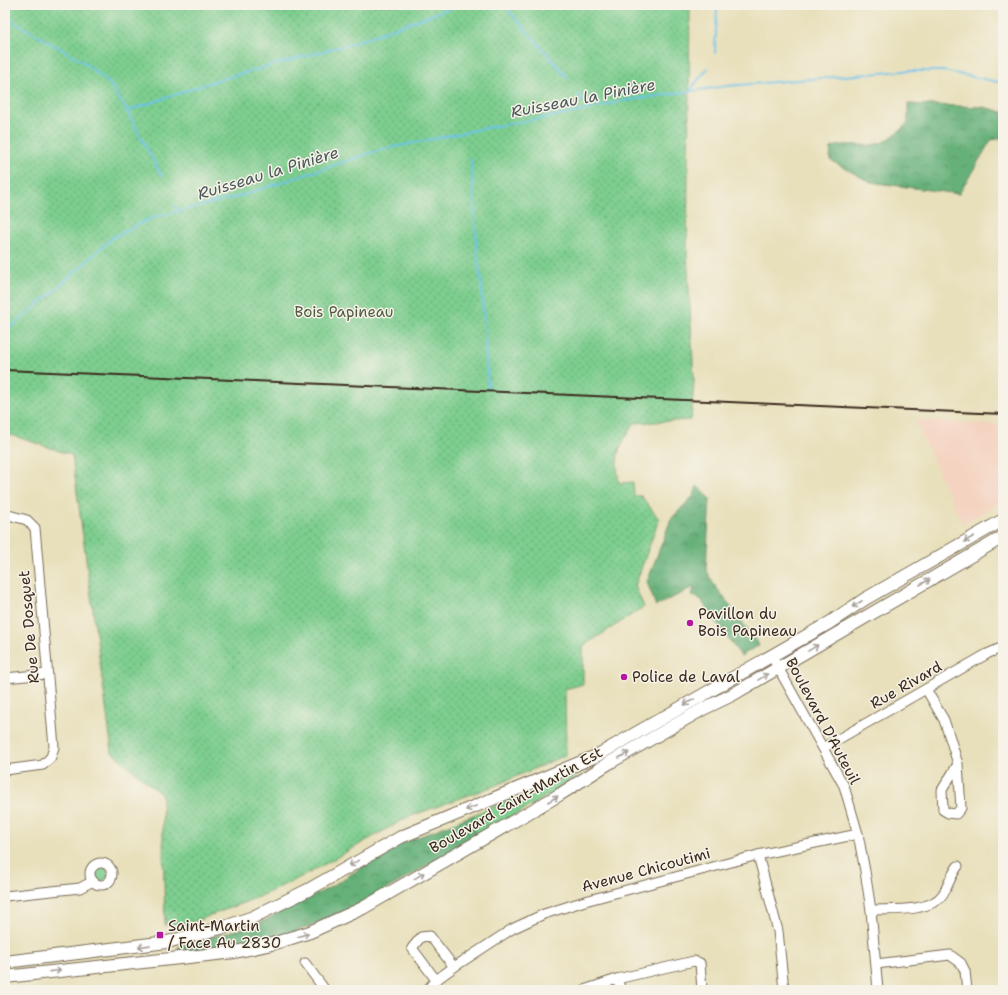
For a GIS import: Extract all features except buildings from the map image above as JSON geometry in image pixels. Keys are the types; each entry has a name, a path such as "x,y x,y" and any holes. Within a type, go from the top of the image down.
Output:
{"main road":[{"name":"Boulevard Saint-Martin Est","path":"5,962 167,942 212,931 241,921 308,890 401,837 576,765 704,694 1003,520"},
{"name":"Boulevard Saint-Martin Est","path":"5,977 227,953 272,944 310,932 370,904 703,709 716,704 779,668 1003,537"},
{"path":"704,694 716,704"},
{"path":"646,727 653,738"}],"street":[{"name":"Rue De Dosquet","path":"5,514 27,520 35,528 54,747 51,757 42,765 5,770"},
{"name":"Rue Rivard","path":"823,748 987,654 1003,647"},
{"name":"Boulevard D'Auteuil","path":"771,655 844,786 858,834 871,910 878,990"},
{"path":"5,678 47,674"},
{"path":"926,689 944,720 958,764 961,808 956,814 948,813 943,810 942,790 958,764"},
{"name":"Avenue Chicoutimi","path":"427,990 436,980 512,928 544,914 585,901 758,855 858,834"},
{"path":"758,855 778,931 784,990"},
{"path":"871,910 914,908 931,903 942,894 950,876 958,866"},
{"path":"5,896 80,888 93,881"},
{"path":"436,980 412,948 421,937 430,936 454,967"},
{"path":"876,964 950,955 961,963 965,971 967,990"},
{"path":"584,990 617,979 694,961 700,963 702,990"},
{"path":"305,963 325,990"},
{"path":"617,979 621,990"}],"shaded area":[{"path":"915,420 1003,425 1003,501 962,524"}],"green space":[{"name":"Bois Papineau","path":"5,5 690,5 687,254 694,380 691,420 634,423 621,445 617,464 619,483 633,482 634,496 641,496 659,519 635,586 644,607 583,646 583,684 565,689 566,755 494,786 408,817 309,873 261,896 193,922 165,925 162,795 112,752 72,455 5,433"},
{"path":"908,104 983,107 1003,112 1003,138 991,140 959,194 870,182 830,160 831,148 842,145 871,145 886,141 908,123"},
{"path":"697,486 710,498 706,569 713,583 759,645 741,656 717,623 713,620 701,599 692,596 694,587 656,606 647,582 671,519 694,495"},
{"path":"589,767 551,794 473,839 476,824 473,815"},
{"path":"473,815 476,824 473,839 385,890 340,913 293,932 265,940 222,948 179,953 179,946 255,925 327,889 396,846"},
{"path":"101,867 106,869 108,874 106,879 101,881 96,879 94,874 96,869"}],"waterway":[{"path":"127,111 218,80 350,44 459,5"},
{"path":"504,5 568,78"},
{"path":"715,53 717,5"},
{"path":"5,17 82,61 109,83 127,111 161,175"},
{"path":"690,90 708,68"},
{"name":"Ruisseau la Pinière","path":"5,332 51,294 112,238 151,218 237,197 380,150 485,128 574,113 622,101 727,86 903,71 944,71 1003,83"},
{"path":"578,94 589,108"},
{"path":"471,158 488,388"},
{"name":"Ruisseau la Pinière","path":"175,205 177,211"}],"railway":[{"path":"5,370 1003,414"}],"place":[{"name":"Pavillon du Bois Papineau","path":"690,623"},
{"name":"Police de Laval","path":"624,677"},
{"name":"Saint-Martin / Face Au 2830","path":"160,935"}]}
